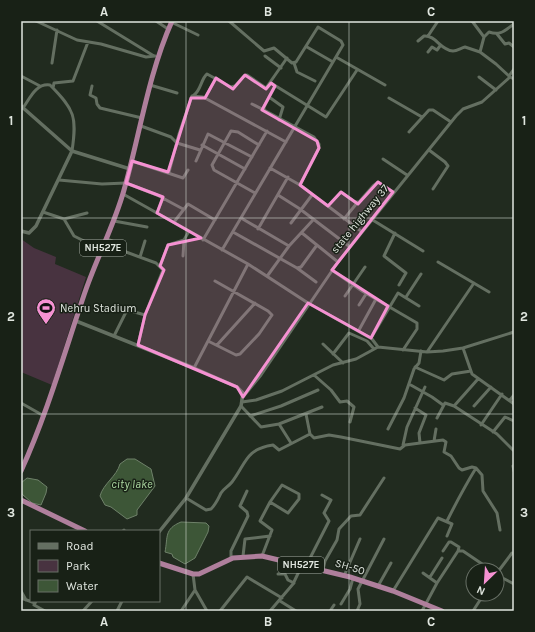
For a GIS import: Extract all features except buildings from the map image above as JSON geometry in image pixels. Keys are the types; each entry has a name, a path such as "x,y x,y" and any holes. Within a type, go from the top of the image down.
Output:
{"highway":[{"name":"NH527E","path":"21,471 44,416 85,293 114,221 130,169 156,57 172,22"},
{"path":"21,500 78,529"},
{"name":"SH-50","path":"193,574 204,573 231,559 243,556 262,556 353,578 393,591 425,603 432,609 442,611"},
{"path":"160,563 193,574"}],"street":[{"path":"36,21 76,40 156,57"},
{"path":"97,21 156,57"},
{"path":"156,21 168,29"},
{"path":"229,21 264,51 274,48 294,63 297,72 314,81"},
{"path":"428,36 438,21"},
{"path":"472,21 484,37"},
{"path":"172,22 198,35"},
{"path":"480,52 484,37 489,32 497,34 502,33 514,24"},
{"path":"222,250 308,107 343,43 320,27 316,29 307,47 294,63"},
{"path":"52,63 57,30"},
{"path":"497,34 505,44 510,43 514,47"},
{"path":"418,41 423,36 428,36 434,39 440,46 451,51 465,47 480,52 496,64 509,77 514,79"},
{"path":"53,88 54,83 73,81 88,42"},
{"path":"428,52 432,47 437,50 440,46"},
{"path":"307,47 333,62"},
{"path":"265,56 281,68"},
{"path":"336,57 385,85"},
{"path":"168,172 192,96 199,90 205,75 208,74 231,87 235,86 245,75 265,87 268,87 287,58"},
{"name":"state highway 37","path":"243,397 261,374 332,270 407,175 463,109 482,102 509,77 514,69"},
{"path":"270,83 308,107 325,116 328,116 357,70"},
{"path":"21,76 40,86"},
{"path":"479,77 496,90"},
{"path":"205,98 216,78"},
{"path":"21,231 29,233 33,230 72,151 75,119 53,88 47,85 40,86 32,93 22,107 72,151 130,169"},
{"path":"150,85 177,93"},
{"path":"92,86 90,95 96,98 97,104 100,108 142,118"},
{"path":"264,110 264,107 275,86"},
{"path":"192,96 198,95 205,98 286,142"},
{"path":"269,97 283,106 278,120"},
{"path":"389,98 422,117"},
{"path":"252,104 278,120 314,137 319,144 320,148 300,185"},
{"path":"409,132 422,117 431,110 451,122"},
{"path":"141,126 171,137 177,143 200,150"},
{"path":"255,193 213,169 212,166 229,133 234,131 259,145"},
{"path":"203,240 267,131"},
{"path":"196,161 208,134 225,141 252,157"},
{"path":"202,146 246,169"},
{"path":"429,150 446,162 448,166 433,190"},
{"path":"384,159 407,175"},
{"path":"132,161 183,178 188,170"},
{"path":"270,168 300,185 361,232"},
{"path":"258,229 288,177"},
{"path":"59,180 102,184 126,183 163,198 183,209"},
{"path":"344,219 357,203 378,182 393,192"},
{"path":"328,206 341,192 357,203"},
{"path":"123,194 268,275 308,304 359,330 375,341 376,348"},
{"path":"278,195 300,209 350,247"},
{"path":"291,223 312,195"},
{"path":"157,213 163,198"},
{"path":"174,222 186,205 190,205 215,220"},
{"path":"43,212 64,219 87,213"},
{"path":"241,218 289,246"},
{"path":"64,219 74,236 92,246"},
{"path":"371,219 423,251"},
{"path":"268,275 289,246 313,220"},
{"path":"114,221 147,227"},
{"path":"183,256 184,240 189,231"},
{"path":"233,232 297,268 316,282"},
{"path":"302,233 338,262"},
{"path":"395,233 384,256 406,273 400,285"},
{"path":"107,239 118,244 126,252 160,266 163,270 146,315 138,345"},
{"path":"160,266 168,245 184,240"},
{"path":"140,257 145,241"},
{"path":"297,268 301,267 317,245"},
{"path":"438,262 489,292"},
{"path":"194,368 248,264"},
{"path":"345,296 365,267"},
{"path":"332,270 366,294 418,325 403,350"},
{"path":"406,297 421,274"},
{"path":"208,341 236,354 240,354 259,334 272,316 268,311 215,281"},
{"path":"428,352 474,283"},
{"path":"371,338 388,306 398,293 419,306"},
{"path":"359,305 366,294"},
{"path":"359,330 376,299"},
{"path":"217,345 254,304"},
{"path":"114,336 126,312 146,315"},
{"path":"76,321 194,368 237,387 243,393 241,406 186,498 160,531"},
{"path":"242,402 261,399 333,365 343,363 376,348 428,352 463,348 514,332"},
{"path":"333,354 349,333 367,341 376,348"},
{"path":"323,344 343,363"},
{"path":"463,348 471,371 478,379 502,394 514,404"},
{"path":"388,429 404,398 415,367 419,363 421,351"},
{"path":"415,367 444,380 452,374 471,371"},
{"path":"314,375 331,390 337,400 340,402 347,402 354,407 350,422"},
{"path":"454,406 478,379"},
{"path":"409,384 423,391 443,405 447,403 454,406 481,425 494,432 514,451"},
{"path":"403,445 405,431 425,386"},
{"path":"474,406 491,387"},
{"path":"250,416 282,406 318,390"},
{"path":"481,425 502,394"},
{"path":"510,400 514,395"},
{"path":"21,403 44,416"},
{"path":"437,418 443,405"},
{"path":"241,406 263,427 279,424 322,407"},
{"path":"415,408 426,415 419,433 420,443"},
{"path":"306,414 310,434 314,438 329,435 400,449 403,445 446,441 444,452 451,456 459,468 476,468"},
{"path":"494,432 505,417 514,421"},
{"path":"279,424 291,443"},
{"path":"434,441 436,428"},
{"path":"186,498 206,510 211,509 224,488 233,481 247,457 251,453 265,446 273,445 279,450 310,434"},
{"path":"513,466 514,471"},
{"path":"447,521 459,500 462,491 476,468"},
{"path":"476,468 482,476 483,491 496,511 500,530"},
{"path":"323,570 325,561 337,540 339,529 352,516 360,515 384,478"},
{"path":"262,556 272,529 260,521 270,502 282,485 299,494 298,501 288,513 270,502"},
{"path":"231,559 231,551 248,516 247,512 240,506 247,492"},
{"path":"270,611 294,583 329,521 324,513 331,500 322,495"},
{"path":"393,591 436,519 438,518 447,521 452,526 446,536"},
{"path":"243,556 245,539 270,536"},
{"path":"344,576 360,538"},
{"path":"357,611 360,604 357,591 384,539"},
{"path":"422,611 425,603 458,551 459,547 450,542 443,551"},
{"path":"458,551 463,551 479,562"},
{"path":"505,563 512,553"},
{"path":"430,577 442,558"},
{"path":"378,586 391,563"},
{"path":"423,572 437,583"},
{"path":"193,574 196,590 207,611"},
{"path":"278,574 285,574 288,580 294,583"},
{"path":"220,611 247,577 296,611"},
{"path":"340,604 350,589 353,578"},
{"path":"505,579 514,584"},
{"path":"182,611 196,590"},
{"path":"21,591 26,600"},
{"path":"21,598 30,601"},
{"path":"36,602 34,605 45,611"},
{"path":"83,611 91,602"},
{"path":"117,611 122,602"},
{"path":"473,611 479,602"},
{"path":"330,611 334,605"}],"highlighted area":[{"path":"245,75 266,89 271,83 275,86 262,110 317,141 319,148 300,185 328,206 341,192 358,204 378,182 393,192 332,270 388,306 371,338 308,303 243,397 237,387 138,345 145,315 164,270 160,266 168,245 201,238 157,213 163,197 126,183 132,161 168,172 191,98 205,98 216,78 233,89"}],"green space":[{"name":"Nehru Stadium","path":"21,239 34,248 56,257 55,264 86,277 52,385 21,372"}],"water":[{"name":"city lake","path":"127,459 135,459 151,469 155,486 137,510 137,515 127,519 111,507 105,505 100,496 120,464"},
{"path":"27,478 38,480 47,487 41,505 32,503 22,494 21,483"},
{"path":"181,522 206,523 209,526 208,532 195,558 185,564 173,557 172,554 165,552 169,531"}],"place":[{"name":"Nehru Stadium","path":"46,325"}]}
